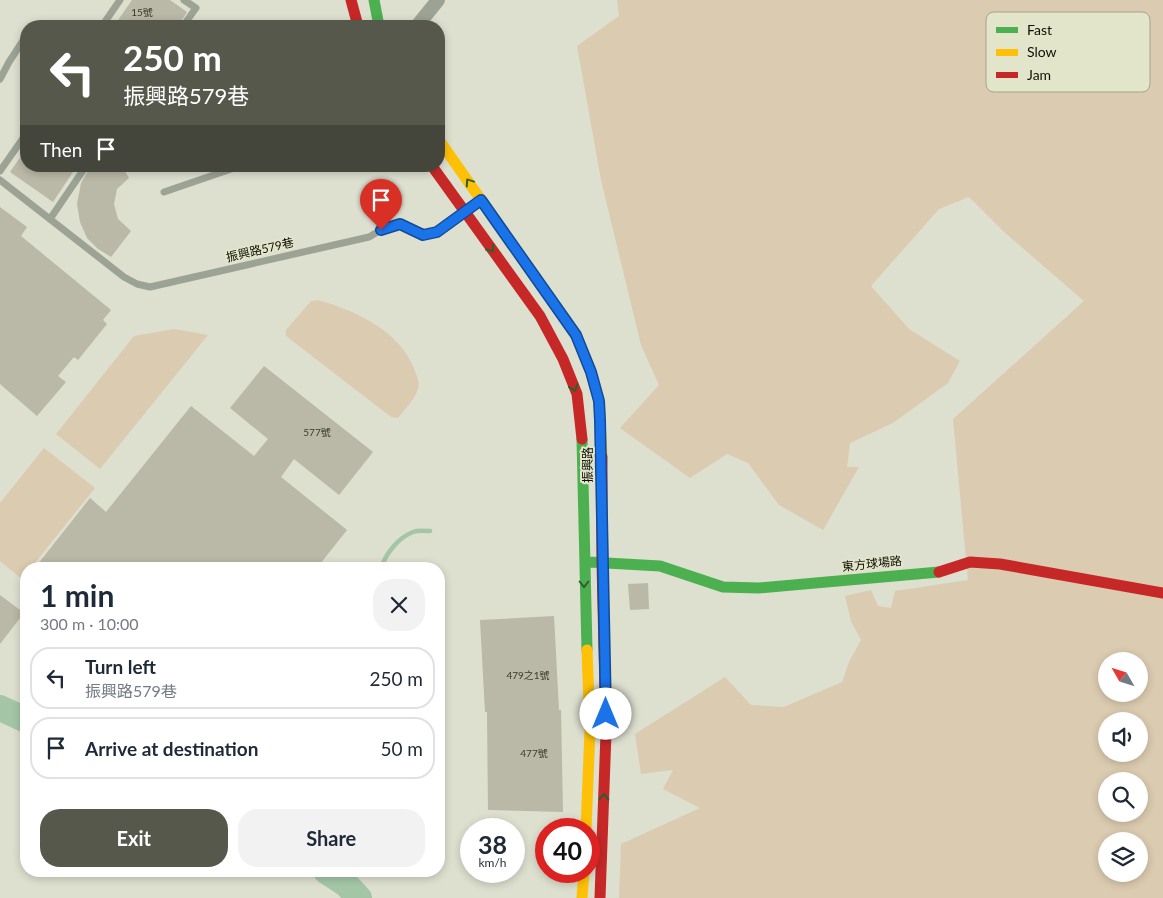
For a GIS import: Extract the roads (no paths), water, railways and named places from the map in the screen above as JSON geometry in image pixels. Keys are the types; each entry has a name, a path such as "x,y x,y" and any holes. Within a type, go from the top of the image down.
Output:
{"street":[{"path":"351,0 356,20"},
{"path":"374,0 378,20"},
{"path":"422,20 438,0"},
{"name":"振興路","path":"445,152 473,206 540,316 563,359 576,394 582,436 590,730 586,818"},
{"name":"振興路","path":"438,172 473,206 576,335 591,372 599,401 602,439 602,563 606,733 600,898"},
{"name":"東方球場路","path":"584,561 660,566 723,588 759,588 940,572 970,562 1000,564 1163,593"},
{"path":"582,898 583,883"}],"lane":[{"path":"106,20 120,0"},
{"path":"184,0 196,8 187,20"},
{"path":"0,79 8,62 20,45"},
{"path":"0,171 20,143"},
{"path":"50,218 82,172"},
{"path":"164,192 222,172"},
{"name":"振興路579巷","path":"0,180 124,277 136,284 150,287 369,237 381,230 400,224 423,235 437,232 473,206"}],"waterway":[{"path":"384,562 389,552 408,534 415,531 430,531"},
{"path":"0,708 20,717"},
{"path":"335,877 346,884 359,898"}]}
